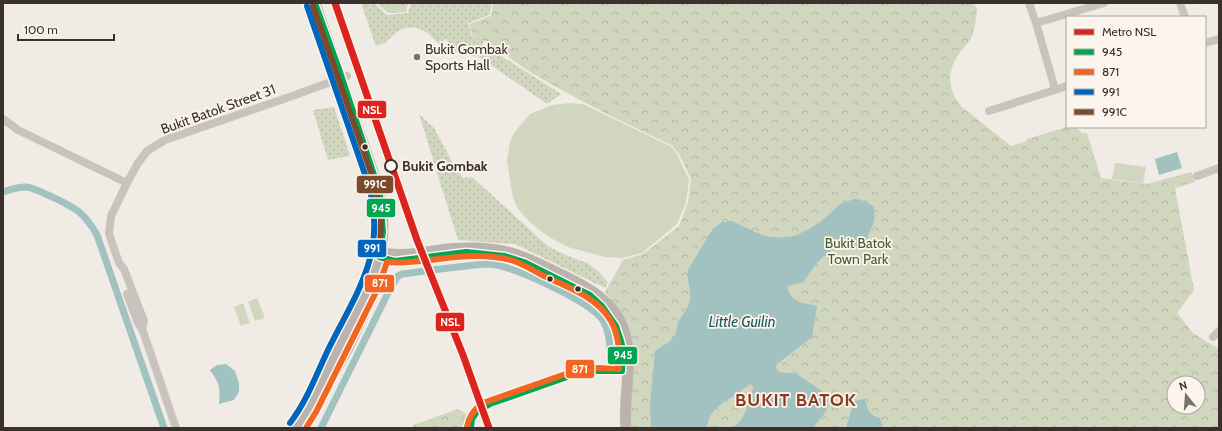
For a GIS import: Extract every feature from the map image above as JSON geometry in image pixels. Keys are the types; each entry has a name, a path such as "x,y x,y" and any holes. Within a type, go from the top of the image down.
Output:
{"street":[{"path":"296,428 309,408 371,284 389,241 386,193 344,77 315,3"},
{"path":"321,3 344,77"},
{"path":"1028,3 1036,22 1055,89"},
{"path":"1036,22 1104,3"},
{"path":"1180,3 1185,16"},
{"path":"1206,43 1219,39"},
{"name":"Bukit Batok Street 31","path":"176,428 142,329 144,321 124,269 119,263 109,234 111,216 138,163 148,151 166,140 344,77"},
{"path":"989,111 1066,86"},
{"path":"3,119 18,130 127,183"},
{"path":"1197,176 1219,168"},
{"path":"383,256 466,248 504,251 525,257 583,285 594,292 609,305 619,320 625,334 627,347 620,428"},
{"path":"304,428 313,416 342,357 348,348 376,287 383,256"},
{"path":"470,428 471,421 478,410 490,404 588,371 624,374"},
{"path":"475,428 479,416 492,408 582,377 624,374"},
{"path":"624,374 626,428"}],"green space":[{"path":"361,3 374,3 387,15 408,13 411,3 492,3 489,15 468,23 472,36 484,40 477,57 453,51 446,38 441,45 426,33 416,28 403,29 385,43 376,46"},
{"path":"377,3 408,3 406,12 388,13"},
{"name":"Bukit Batok Town Park","path":"493,3 973,3 977,8 973,31 971,38 956,58 953,65 950,79 951,86 953,93 962,107 1011,146 1027,141 1027,139 1066,127 1076,128 1082,133 1087,133 1101,178 1147,184 1191,172 1195,182 1175,188 1194,290 1177,313 1193,333 1219,349 1219,428 631,428 619,310 605,292 623,260 643,254 679,226 688,203 691,179 680,156 673,146 566,93 532,73 489,43 473,36 469,24 491,16"},
{"path":"484,45 561,94 547,104 478,56"},
{"path":"569,103 583,104 672,147 678,156 689,180 686,203 677,224 642,253 622,258 605,257 568,247 547,236 531,223 518,209 513,198 507,161 510,142 514,133 530,114 552,105"},
{"path":"334,107 350,156 328,160 313,110"},
{"path":"419,114 434,128 454,165 463,178 472,177 549,247 587,263 597,270 608,282 605,288 515,244 458,240"},
{"path":"1115,163 1146,167 1143,183 1112,179"},
{"path":"257,298 265,318 255,321 248,302"},
{"path":"243,303 250,323 241,326 234,307"},
{"path":"458,409 468,415 465,428 414,428 413,425"}],"water":[{"path":"1177,152 1182,168 1159,175 1155,159"},
{"name":"Little Guilin","path":"854,199 862,200 874,207 875,215 873,224 865,244 859,247 837,248 830,251 817,263 804,282 787,287 792,297 798,301 817,306 812,337 777,364 776,368 782,373 793,373 798,375 820,390 828,400 827,410 812,428 734,428 746,411 753,389 753,386 750,384 714,411 708,421 707,428 651,428 650,403 655,351 669,342 675,335 678,323 690,302 688,270 710,233 722,222 732,221 764,236 783,238 797,235 822,221 840,204"},
{"path":"226,364 235,371 239,383 239,392 234,400 219,404 219,386 210,370 217,365"},
{"path":"865,399 869,412 880,418 883,428 846,428 854,401"}],"waterway":[{"path":"3,192 24,187 35,189 77,210 92,227 97,235 164,428"},
{"path":"321,428 391,287 398,276 402,274 490,264 501,266 532,278 567,294 582,303 602,319 608,334 611,361"}],"metro line":[{"name":"NSL","path":"335,3 417,240 463,355 489,428"}],"transit line":[{"name":"945","path":"315,3 339,69 380,193 383,232 379,257 395,261 466,252 505,256 524,262 590,295 602,306 616,326 623,349 622,371 588,371 490,404 476,413 472,419 471,428"},
{"name":"991","path":"290,423 306,397 358,291 366,272 374,232 374,210 369,186 307,6"},
{"name":"991C","path":"313,6 375,184 381,219 380,253"},
{"name":"871","path":"306,428 316,412 378,288 387,262 398,263 464,256 507,259 524,265 572,289 598,305 614,326 619,350 619,369 580,369 483,403 472,413 467,427"}],"place":[{"name":"Bukit Gombak Sports Hall","path":"417,57"},
{"name":"Bukit Gombak","path":"391,166"}],"district":[{"name":"BUKIT BATOK","path":"796,400"}]}
